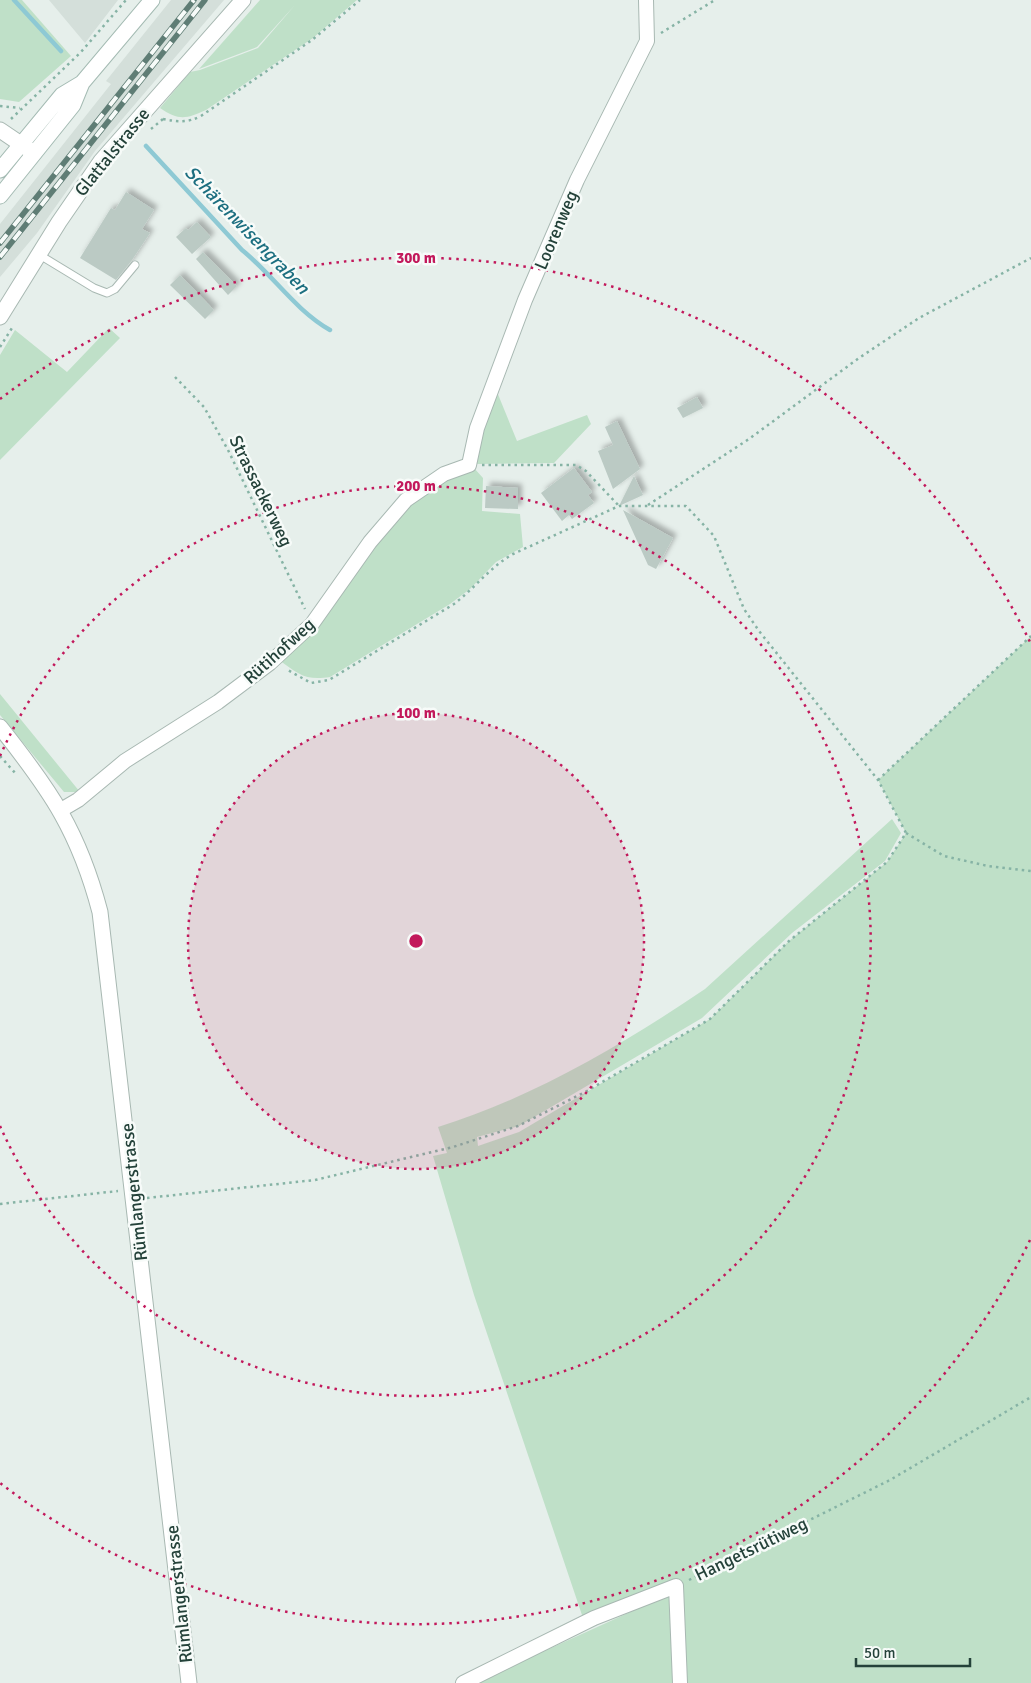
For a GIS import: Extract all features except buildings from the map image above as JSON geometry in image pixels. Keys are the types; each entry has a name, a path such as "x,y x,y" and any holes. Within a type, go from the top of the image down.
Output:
{"street":[{"path":"0,170 62,95 82,83 152,0"},
{"name":"Glattalstrasse","path":"0,317 38,254 101,161 243,0"},
{"name":"Loorenweg","path":"469,466 478,428 525,300 577,180 647,41 646,0"},
{"path":"0,196 74,105 82,83"},
{"path":"1,130 34,153"},
{"name":"Rütihofweg","path":"61,810 125,762 218,702 270,663 312,624 370,542 406,500 444,474 469,466"},
{"name":"Rümlangerstrasse","path":"0,727 32,767 61,810 90,873 100,912 128,1200 189,1683"},
{"path":"676,1586 680,1683"},
{"name":"Hangetsrütiweg","path":"463,1683 594,1618 676,1586"}],"lane":[{"path":"38,254 94,288 107,292 115,289 135,266"}],"path":[{"path":"1,130 20,108 82,52 126,0"},
{"path":"149,106 163,119 181,122 191,121 201,116 312,40 360,0"},
{"path":"647,41 715,0"},
{"path":"0,106 20,108"},
{"path":"145,135 163,119"},
{"path":"647,505 749,439 859,358 919,318 1031,258"},
{"path":"0,347 16,321"},
{"name":"Strassackerweg","path":"175,377 204,407 228,450 312,624"},
{"path":"469,466 576,465 586,471 619,506"},
{"path":"270,663 284,667 311,683 329,680 454,604 472,591 497,564 619,506 686,506 714,536 744,609 759,631 878,780 906,833 944,856 988,866 1031,871"},
{"path":"878,780 1031,636"},
{"path":"0,756 16,775"},
{"path":"0,1204 120,1190 128,1200 316,1180 454,1147 518,1126 587,1091 710,1019 789,941 888,862 906,833"},
{"name":"Hangetsrütiweg","path":"676,1586 890,1480 1031,1397"}],"shaded area":[{"path":"49,0 118,0 85,43"},
{"path":"171,0 224,0 95,151 37,233 0,277 0,224 111,84 106,81"}],"green space":[{"path":"0,0 22,0 71,56 19,102 0,99"},
{"path":"260,0 357,0 313,38 206,110 188,117 178,117 160,108 190,72 200,70 258,48 295,5 257,47 199,69"},
{"path":"109,328 120,338 0,460 0,355 15,330 67,372"},
{"path":"495,387 517,441 587,415 591,424 554,463 478,464 472,461"},
{"path":"474,468 483,478 482,511 520,514 523,547 496,562 470,589 450,604 330,677 308,677 279,660 408,503 444,476"},
{"path":"1031,636 1031,1683 474,1683 681,1589 583,1618 474,1295 433,1156 447,1153 438,1127 508,1101 576,1068 642,1030 705,989 892,819 901,833 885,861 792,933 702,1018 519,1126 477,1137 478,1146 519,1132 710,1019 789,941 887,862 906,833 878,780"},
{"path":"0,694 80,792 64,792 0,715"}],"waterway":[{"name":"Schärenwisengraben","path":"14,0 61,51"},
{"name":"Schärenwisengraben","path":"146,146 242,250 306,313 330,330"}],"railway":[{"path":"0,243 194,0"},
{"path":"0,257 205,0"}]}
